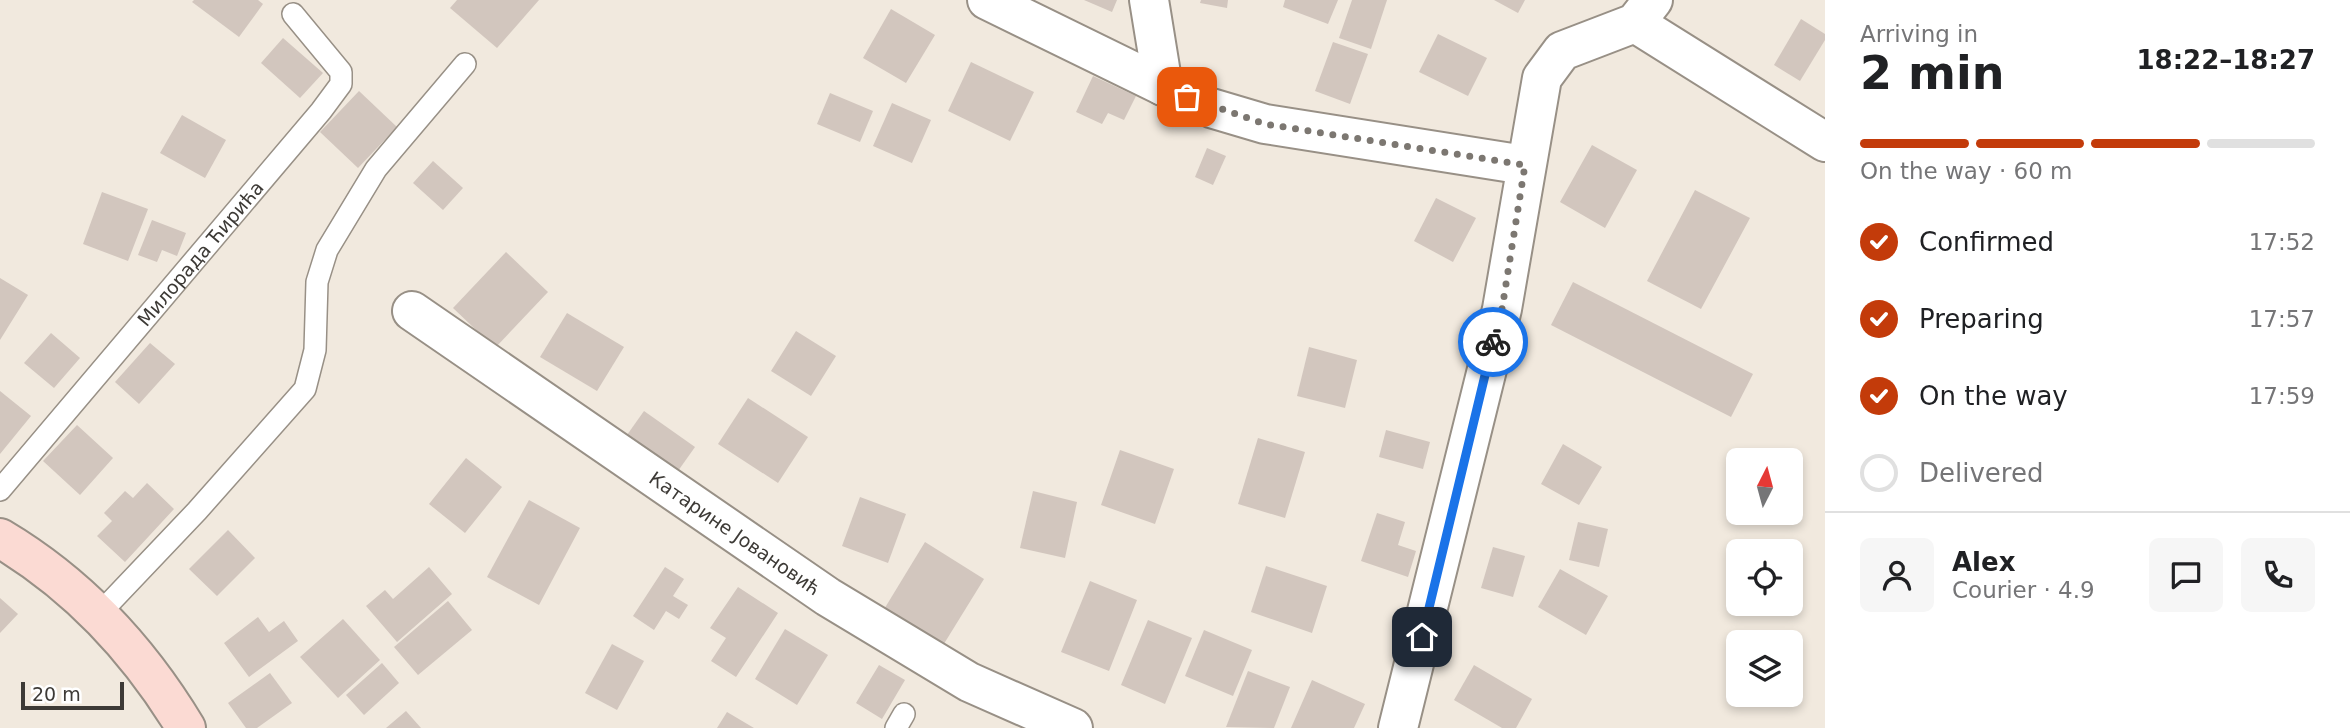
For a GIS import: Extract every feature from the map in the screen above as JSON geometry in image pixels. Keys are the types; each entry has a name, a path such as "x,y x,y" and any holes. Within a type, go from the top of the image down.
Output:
{"street":[{"path":"987,0 1163,86 1211,107 1265,124 1525,165"},
{"path":"1149,0 1163,86"},
{"path":"1398,728 1502,309 1542,78 1554,60 1572,46 1598,39 1644,12 1825,142"},
{"name":"Катарине Јовановић","path":"412,311 828,597 959,676 1073,728"},
{"path":"0,538 34,558 100,613 148,668 186,728"}],"lane":[{"name":"Милорада Ћирића","path":"0,489 341,84 340,66 293,15"},
{"path":"100,613 197,511 305,389 315,350 317,282 327,250 376,169 465,64"}],"building":[{"path":"258,0 263,4 239,37 192,2"},
{"path":"457,0 539,0 497,48 450,8"},
{"path":"1084,0 1117,0 1112,12"},
{"path":"1201,0 1228,0 1227,8 1200,3"},
{"path":"1285,0 1338,0 1328,24 1283,7"},
{"path":"1352,0 1387,0 1371,49 1339,38"},
{"path":"1494,0 1525,0 1518,13"},
{"path":"891,9 935,35 906,83 863,58"},
{"path":"1801,19 1825,34 1825,40 1800,81 1774,65"},
{"path":"1438,34 1487,58 1468,96 1419,72"},
{"path":"283,38 323,73 300,98 261,63"},
{"path":"1333,42 1368,54 1350,104 1315,91"},
{"path":"971,62 1034,92 1010,141 948,111"},
{"path":"1093,76 1136,96 1124,120 1108,113 1102,124 1076,112"},
{"path":"359,91 397,127 358,168 320,132"},
{"path":"830,93 873,111 860,142 817,124"},
{"path":"892,103 931,120 912,163 873,146"},
{"path":"182,115 226,140 205,178 160,153"},
{"path":"1592,145 1637,170 1605,228 1560,202"},
{"path":"1207,148 1226,156 1213,185 1195,177"},
{"path":"433,161 463,188 443,210 413,183"},
{"path":"1695,190 1750,218 1701,309 1647,281"},
{"path":"102,192 148,209 128,261 83,244"},
{"path":"1436,198 1476,218 1453,262 1414,241"},
{"path":"152,220 186,233 177,256 162,250 157,262 138,255"},
{"path":"506,252 548,292 495,348 453,308"},
{"path":"0,278 28,295 0,340"},
{"path":"1573,282 1753,374 1731,417 1551,325"},
{"path":"567,313 624,347 597,391 540,357"},
{"path":"796,331 836,356 811,396 771,371"},
{"path":"51,333 80,358 54,388 24,363"},
{"path":"150,343 175,364 139,404 115,382"},
{"path":"1309,347 1357,360 1345,408 1297,396"},
{"path":"0,391 31,416 0,454"},
{"path":"748,398 808,437 778,483 718,444"},
{"path":"644,411 695,447 673,478 622,442"},
{"path":"77,425 113,458 80,495 43,461"},
{"path":"1386,430 1430,442 1423,469 1379,457"},
{"path":"1258,438 1305,452 1285,518 1238,504"},
{"path":"1563,444 1602,467 1579,505 1541,484"},
{"path":"1120,450 1174,469 1155,524 1101,505"},
{"path":"466,458 502,487 465,533 429,504"},
{"path":"147,483 174,509 125,562 97,536 112,521 104,513 125,491 133,498"},
{"path":"1033,491 1077,502 1065,558 1020,548"},
{"path":"860,497 906,514 888,563 842,546"},
{"path":"529,500 580,528 539,605 487,577"},
{"path":"1377,513 1405,522 1398,545 1416,551 1408,577 1361,561"},
{"path":"1578,522 1608,529 1599,567 1569,560"},
{"path":"228,530 255,558 217,596 189,569"},
{"path":"925,542 984,579 942,647 883,611"},
{"path":"1493,547 1525,556 1513,597 1481,588"},
{"path":"1266,566 1327,586 1312,633 1251,612"},
{"path":"429,567 452,594 397,642 366,606 385,590 393,599"},
{"path":"665,567 684,579 673,596 688,605 679,619 666,611 654,630 633,616"},
{"path":"1560,569 1608,596 1586,635 1538,607"},
{"path":"1090,581 1137,600 1109,671 1061,652"},
{"path":"738,587 778,613 736,677 711,661 726,638 710,628"},
{"path":"0,598 18,614 0,633"},
{"path":"448,601 472,630 418,675 394,647"},
{"path":"258,617 269,632 284,621 298,641 249,677 224,643"},
{"path":"343,619 380,660 338,698 300,657"},
{"path":"1148,620 1192,638 1165,704 1121,685"},
{"path":"785,629 828,655 797,705 755,679"},
{"path":"1204,630 1252,650 1233,696 1185,676"},
{"path":"612,644 644,661 617,710 585,693"},
{"path":"382,663 399,683 364,715 346,695"},
{"path":"879,665 905,680 882,719 856,703"},
{"path":"1474,665 1532,699 1516,728 1502,728 1454,700"},
{"path":"1248,671 1290,687 1274,728 1226,727"},
{"path":"270,673 292,703 257,728 246,728 228,703"},
{"path":"1312,680 1365,704 1354,728 1291,728"},
{"path":"406,711 421,728 386,728"},
{"path":"727,712 754,728 717,728"}],"way so far":[{"path":"1187,97 1265,124 1525,165 1502,309 1493,342"}],"route":[{"path":"1422,637 1493,342"}]}
